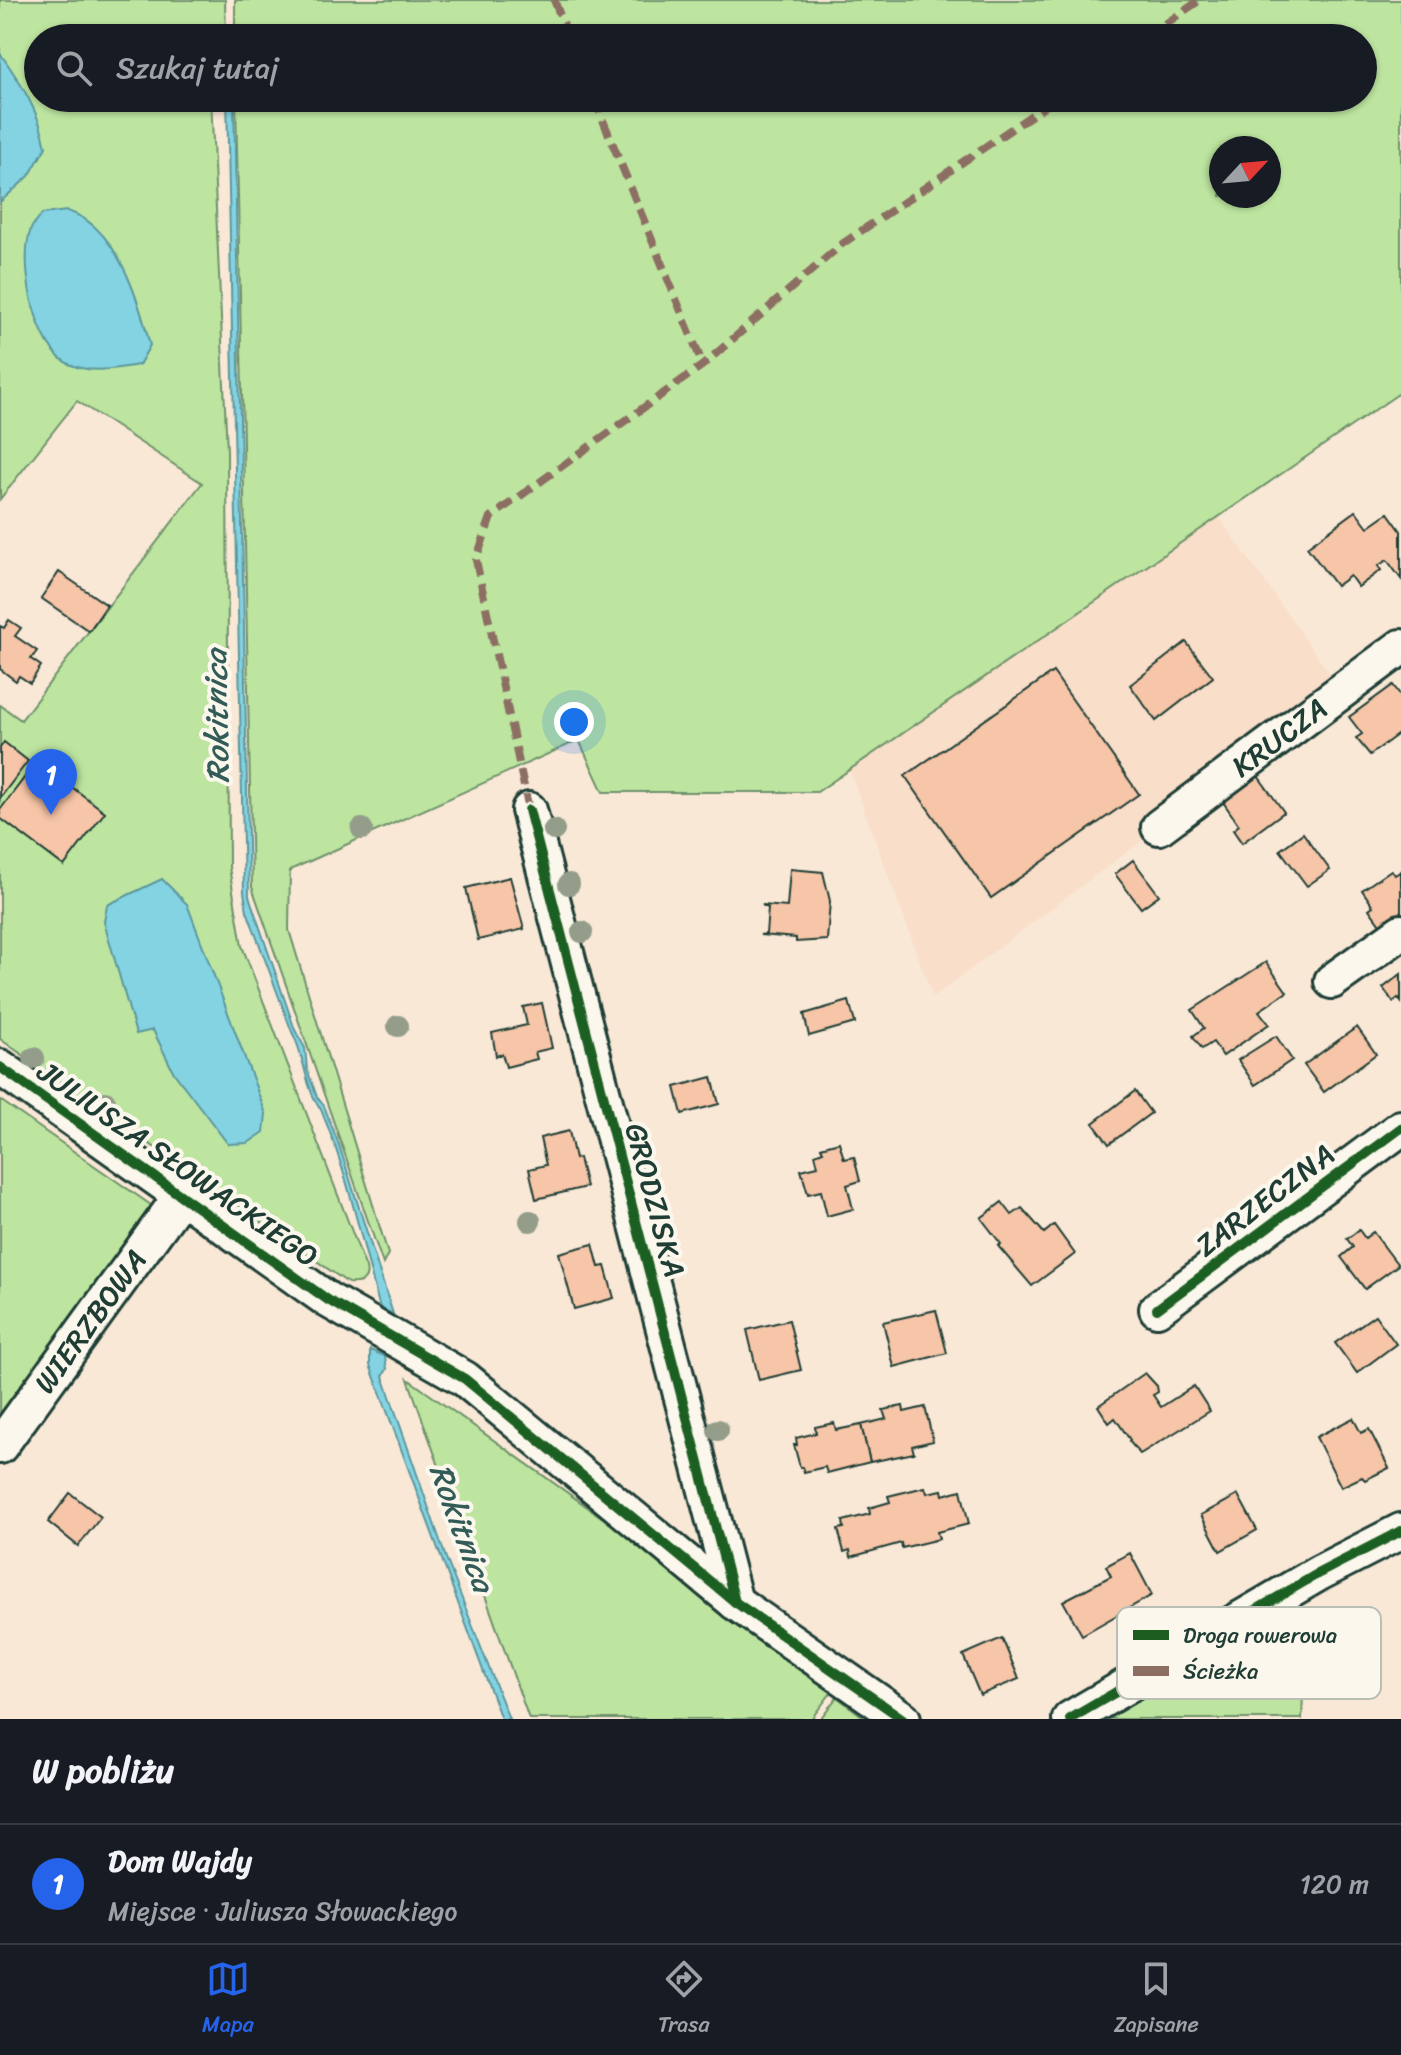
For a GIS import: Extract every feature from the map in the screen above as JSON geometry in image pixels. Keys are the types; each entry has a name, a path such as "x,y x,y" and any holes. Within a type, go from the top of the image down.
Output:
{"street":[{"name":"KRUCZA","path":"1159,827 1401,647"},
{"name":"GRODZISKA","path":"529,810 735,1602"},
{"path":"1332,981 1401,932"},
{"name":"JULIUSZA SŁOWACKIEGO","path":"0,1067 328,1300 465,1379 735,1602 903,1719"},
{"name":"ZARZECZNA","path":"1157,1309 1401,1128"},
{"name":"WIERZBOWA","path":"0,1446 182,1195"},
{"path":"1261,1607 1401,1531"},
{"path":"1070,1719 1117,1691"}],"shaded area":[{"path":"1219,517 1342,691 933,997 849,769"}],"green space":[{"path":"0,0 225,0 226,24 24,24 24,112 212,112 227,451 229,867 242,946 366,1268 365,1279 360,1282 348,1283 0,1039 0,705 21,720 202,483 77,401 0,499"},
{"path":"235,0 1401,0 1401,392 817,792 603,792 579,740 290,870 289,930 388,1254 383,1264 252,887 236,112 1377,112 1377,24 235,24"},
{"path":"0,1100 158,1210 0,1426"},
{"path":"408,1379 837,1685 811,1719 529,1719"},
{"path":"837,1697 866,1719 820,1719"},
{"path":"1129,1699 1303,1699 1302,1719 1094,1719"}],"water":[{"path":"0,53 24,91 24,112 35,112 46,147 29,176 0,202"},
{"path":"227,112 234,112 249,896 295,1030 305,1048 307,1069 317,1097 324,1106 339,1145 393,1314 380,1308 340,1160 310,1088 299,1047 247,911 244,892"},
{"path":"67,211 100,232 123,267 150,345 139,365 97,370 71,365 58,356 39,325 28,283 31,229 42,214"},
{"path":"162,879 187,904 266,1114 264,1132 248,1143 228,1144 174,1073 153,1030 136,1034 104,922 107,905"},
{"path":"370,1350 385,1356 387,1369 383,1376 446,1558 509,1719 501,1719 370,1365"}],"building":[{"path":"1356,511 1368,527 1388,513 1401,531 1401,579 1387,560 1378,566 1381,570 1358,587 1350,576 1336,586 1307,547"},
{"path":"59,572 107,605 89,631 41,598"},
{"path":"9,620 21,628 15,636 37,651 31,659 41,666 30,683 19,676 16,681 0,669 0,626 4,628"},
{"path":"1186,642 1213,677 1156,721 1130,685"},
{"path":"1053,672 1139,794 991,898 905,776"},
{"path":"1393,685 1401,696 1401,732 1370,755 1356,738 1362,734 1349,717"},
{"path":"4,742 28,761 0,798 0,748"},
{"path":"37,761 105,812 64,866 0,818 0,810"},
{"path":"1258,776 1284,812 1242,843 1233,830 1239,825 1223,802"},
{"path":"1303,833 1330,870 1307,886 1280,850"},
{"path":"1133,860 1159,895 1141,908 1115,874"},
{"path":"790,869 823,872 830,901 827,940 796,942 796,938 760,935 766,934 768,908 762,905 787,907"},
{"path":"1391,870 1395,875 1401,871 1401,914 1382,927 1369,909 1373,906 1362,890"},
{"path":"510,877 524,929 478,940 466,888"},
{"path":"1266,962 1287,992 1259,1011 1269,1024 1223,1056 1213,1042 1202,1049 1193,1036 1204,1028 1192,1010"},
{"path":"1401,974 1401,1002 1398,998 1393,1002 1383,988"},
{"path":"849,1001 855,1023 809,1036 804,1014"},
{"path":"542,1003 552,1048 535,1052 537,1059 506,1067 502,1054 496,1056 492,1033 527,1025 523,1007"},
{"path":"1357,1027 1376,1054 1324,1092 1304,1065"},
{"path":"1276,1036 1292,1060 1255,1085 1238,1060"},
{"path":"712,1077 719,1104 682,1114 675,1087"},
{"path":"1135,1091 1151,1113 1109,1144 1093,1123"},
{"path":"569,1131 586,1187 536,1199 529,1169 546,1165 540,1138"},
{"path":"839,1142 844,1159 854,1157 860,1181 847,1185 853,1209 827,1216 821,1191 808,1194 801,1170 818,1166 815,1154 823,1151 821,1147"},
{"path":"1002,1202 1012,1215 1022,1208 1044,1233 1054,1225 1075,1254 1032,1286 998,1246 1001,1244 981,1218"},
{"path":"1359,1230 1365,1238 1373,1232 1398,1265 1365,1289 1341,1257 1353,1247 1347,1239"},
{"path":"593,1244 599,1267 605,1266 614,1298 574,1309 559,1253"},
{"path":"936,1310 947,1353 894,1367 883,1322"},
{"path":"1375,1315 1396,1344 1357,1373 1335,1343"},
{"path":"789,1320 801,1370 759,1380 747,1330"},
{"path":"1145,1373 1157,1386 1158,1392 1153,1395 1161,1407 1194,1386 1210,1411 1140,1454 1115,1418 1109,1423 1098,1406"},
{"path":"903,1406 904,1412 925,1407 933,1441 912,1446 914,1453 870,1462 861,1425 886,1419 883,1410"},
{"path":"1353,1418 1361,1433 1369,1429 1389,1468 1341,1487 1316,1437"},
{"path":"834,1423 836,1430 861,1425 870,1462 827,1473 825,1467 804,1472 794,1445 797,1445 796,1438 816,1433 815,1427"},
{"path":"925,1487 927,1493 942,1490 943,1495 961,1490 969,1524 937,1532 939,1539 902,1548 901,1543 851,1557 850,1550 844,1552 838,1529 844,1528 843,1521 870,1514 869,1508 890,1502 888,1496"},
{"path":"70,1493 101,1517 78,1546 48,1522"},
{"path":"1238,1495 1257,1530 1220,1551 1201,1515"},
{"path":"1130,1553 1152,1595 1131,1607 1117,1607 1117,1615 1082,1635 1063,1601 1111,1576 1106,1566"},
{"path":"1002,1638 1019,1679 980,1695 963,1655"}],"marked path":[{"path":"554,0 563,24"},
{"path":"1165,24 1200,0"},
{"path":"600,112 703,365"},
{"path":"529,810 476,560 491,517 703,365 842,244 1036,112"}],"cycle path":[{"path":"529,810 735,1602"},
{"path":"0,1067 328,1300 465,1379 735,1602 903,1719"},
{"path":"1157,1309 1401,1128"},
{"path":"1261,1607 1401,1531"},
{"path":"1070,1719 1117,1691"}],"place":[{"name":"Dom Wajdy","path":"51,815"}],"water label":[{"name":"Rokitnica","path":"217,716"},
{"name":"Rokitnica","path":"462,1528"}]}
